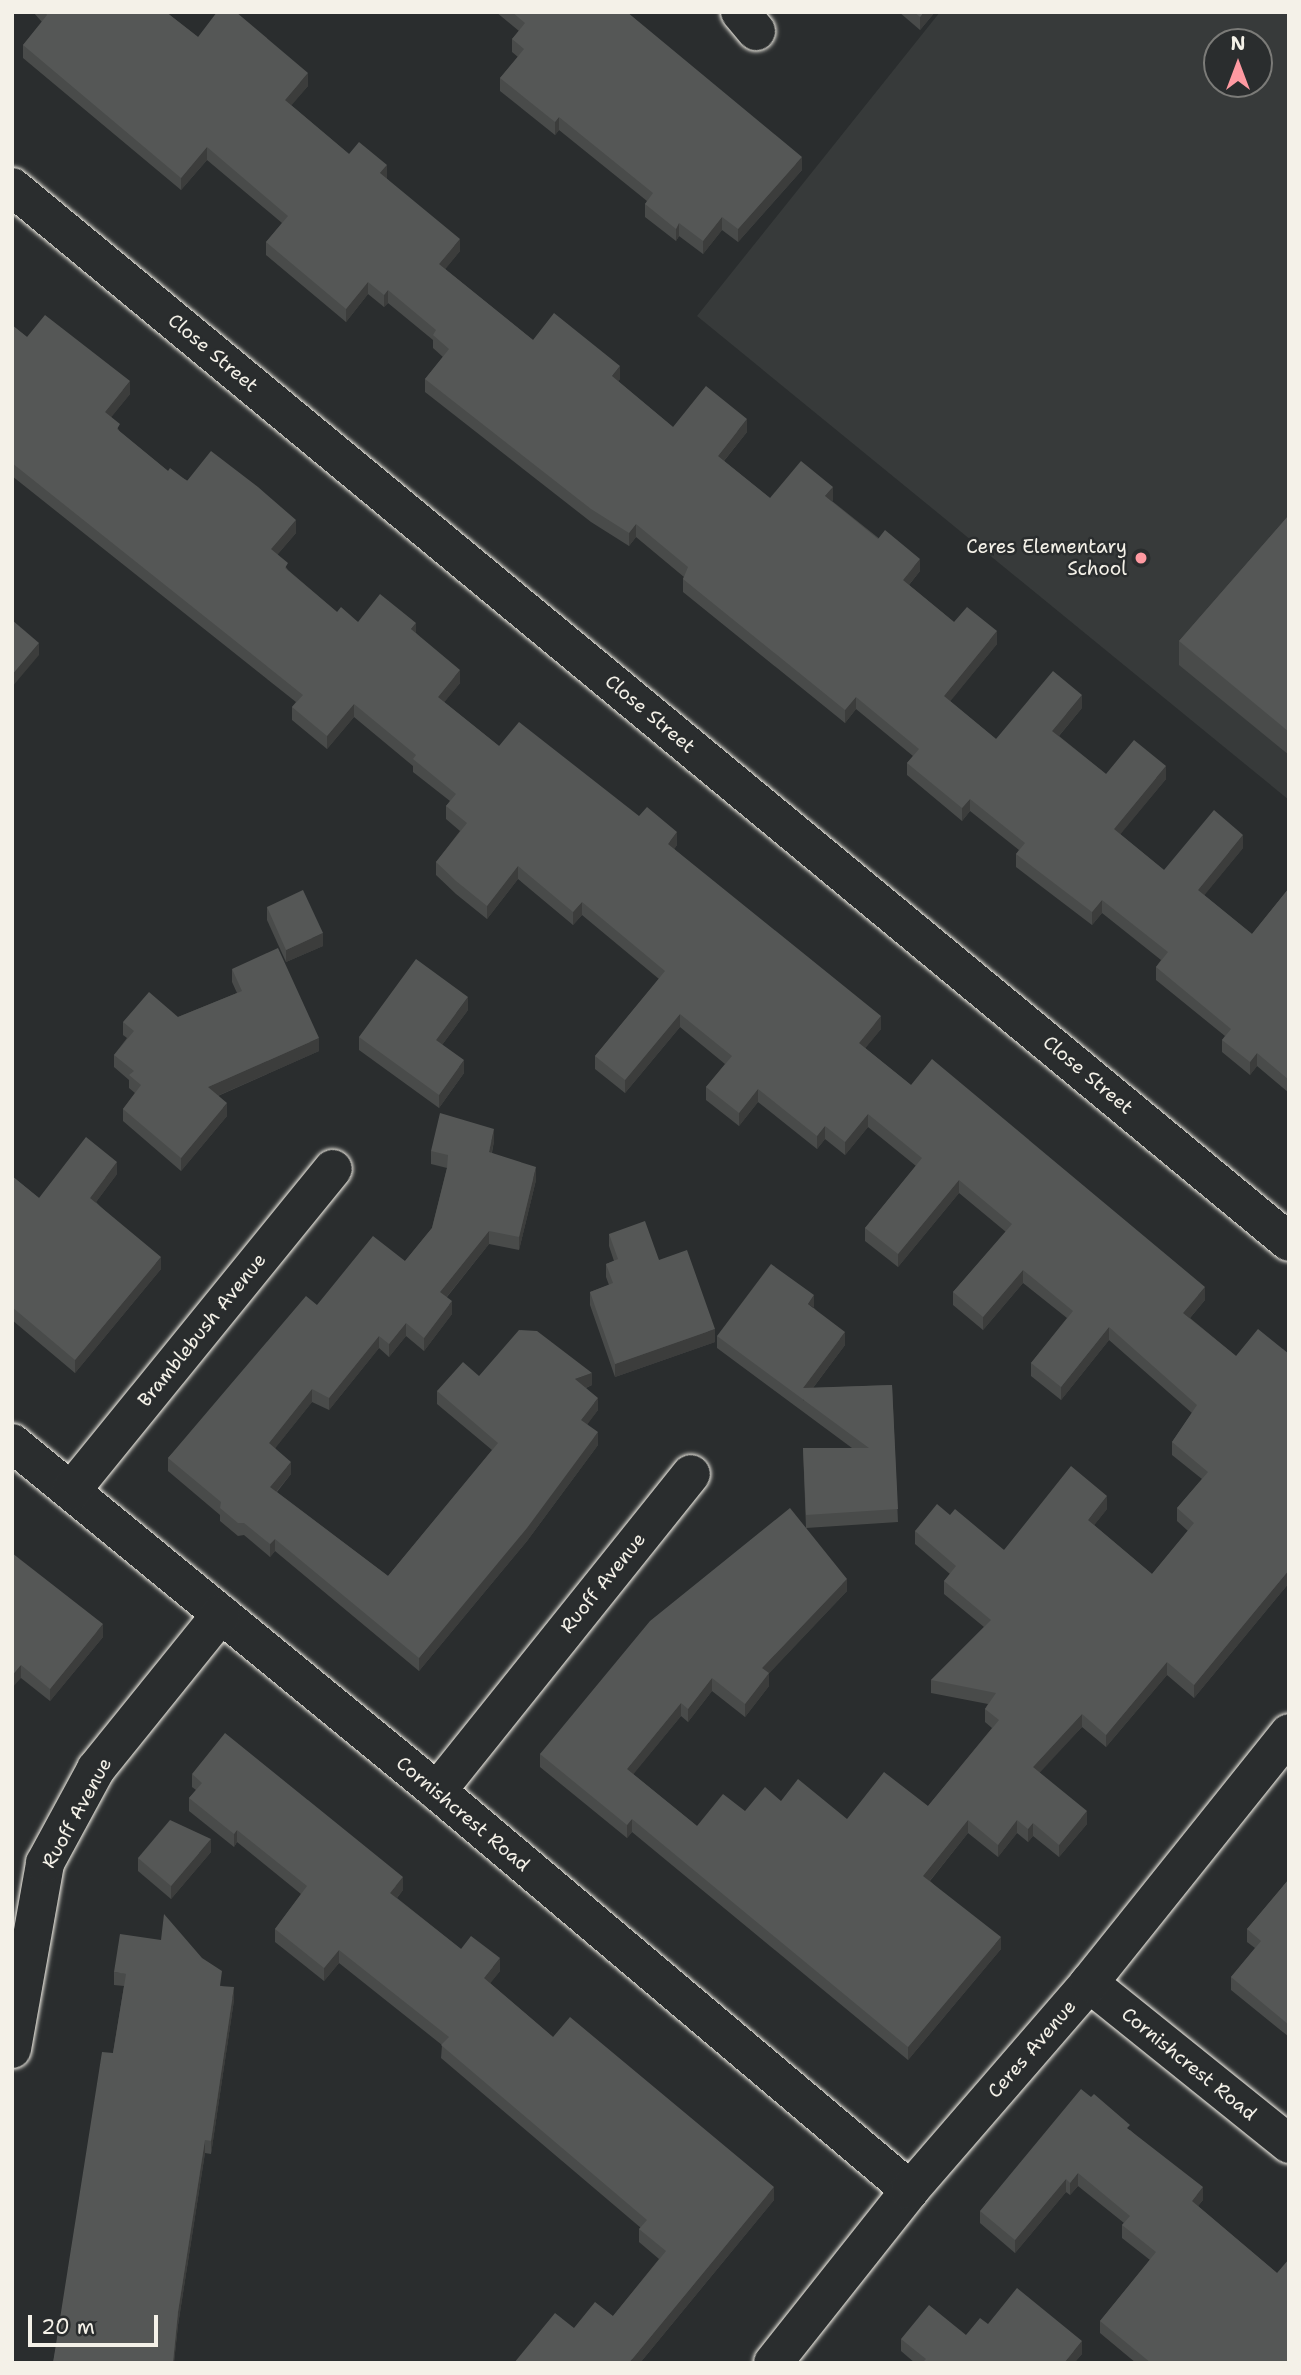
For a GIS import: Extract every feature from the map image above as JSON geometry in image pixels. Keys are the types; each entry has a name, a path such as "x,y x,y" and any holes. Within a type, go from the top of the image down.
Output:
{"street":[{"name":"Close Street","path":"12,187 1289,1242"},
{"name":"Bramblebush Avenue","path":"71,1491 333,1169"},
{"name":"Cornishcrest Road","path":"12,1443 437,1791 910,2190"},
{"name":"Ruoff Avenue","path":"437,1791 691,1474"},
{"name":"Ruoff Avenue","path":"12,2049 16,1999 45,1863 96,1769 221,1614"},
{"name":"Ceres Avenue","path":"773,2363 910,2190 1089,1983 1289,1733"},
{"name":"Cornishcrest Road","path":"1089,1983 1289,2144"}],"shaded area":[{"name":"Ceres Elementary School","path":"940,12 1289,12 1289,800 697,316"}],"building":[{"path":"45,12 166,12 198,37 217,12 236,12 308,73 285,100 349,154 359,142 387,165 380,173 460,239 439,264 533,340 554,313 620,366 612,376 673,427 706,386 747,419 718,456 770,498 801,461 833,487 825,496 878,539 885,530 920,559 903,580 954,622 967,607 997,631 944,696 996,739 1053,671 1082,695 1052,731 1106,774 1134,740 1166,766 1114,829 1164,870 1214,810 1243,835 1198,890 1252,934 1289,888 1289,1080 1257,1053 1250,1062 1222,1040 1231,1029 1156,967 1168,952 1102,900 1092,912 1016,854 1025,843 970,799 962,808 907,763 919,749 856,697 845,710 683,579 688,567 636,524 629,533 591,509 425,379 449,349 433,335 436,330 388,290 384,295 368,282 346,309 266,242 288,216 207,147 181,178 23,45 47,15"},
{"path":"512,12 627,12 802,157 738,229 722,217 703,241 679,223 676,229 645,204 653,193 559,117 555,122 500,78 524,49 512,39 525,23"},
{"path":"45,315 130,381 105,412 120,424 117,429 168,471 170,468 187,481 211,451 258,487 296,520 271,549 288,563 285,568 337,612 341,607 358,622 380,594 416,623 411,629 460,670 438,697 499,746 519,722 639,816 647,807 677,832 668,844 881,1016 859,1043 911,1085 932,1059 1205,1287 1183,1313 1236,1356 1258,1329 1289,1354 1289,1570 1194,1685 1167,1662 1106,1735 1082,1714 1033,1767 1087,1811 1059,1845 1033,1823 1028,1829 1017,1820 998,1845 968,1820 923,1876 1001,1937 908,2047 632,1819 627,1825 540,1754 650,1621 790,1508 847,1579 762,1668 769,1673 745,1704 712,1678 688,1709 681,1703 627,1769 697,1826 723,1794 745,1811 765,1787 781,1801 798,1779 847,1819 884,1772 928,1806 999,1720 985,1709 996,1693 931,1680 991,1620 944,1581 956,1566 915,1531 937,1504 950,1515 955,1509 1004,1550 1071,1466 1107,1496 1088,1520 1152,1574 1194,1523 1177,1508 1208,1472 1172,1442 1197,1405 1109,1327 1061,1387 1031,1363 1073,1311 1023,1270 983,1317 953,1292 1012,1224 959,1180 898,1254 865,1228 922,1158 868,1114 845,1142 825,1126 817,1136 758,1089 739,1113 706,1087 732,1056 680,1014 625,1080 595,1056 665,971 582,902 573,912 518,866 487,906 436,862 467,823 446,806 456,794 413,759 416,755 354,704 327,736 292,707 303,695 12,463 12,325 27,337"},
{"path":"1289,515 1289,732 1179,641"},
{"path":"12,620 39,643 12,675"},
{"path":"303,890 323,933 286,950 267,907"},
{"path":"278,948 319,1038 208,1087 227,1103 181,1158 123,1109 141,1085 129,1075 134,1071 114,1055 134,1031 123,1022 149,992 178,1017 242,991 232,969"},
{"path":"416,959 468,997 436,1040 464,1060 439,1095 359,1037"},
{"path":"440,1113 494,1129 489,1152 536,1167 519,1237 489,1231 440,1292 452,1301 424,1338 406,1323 389,1344 379,1336 329,1398 312,1389 269,1443 291,1462 270,1487 388,1576 498,1443 437,1391 463,1362 479,1376 519,1330 537,1331 592,1373 575,1379 598,1398 581,1420 598,1432 527,1528 419,1658 275,1539 270,1544 244,1523 238,1523 220,1508 221,1502 168,1458 306,1296 317,1305 373,1236 405,1261 432,1228 448,1155 431,1151"},
{"path":"86,1137 117,1162 90,1198 161,1257 75,1360 12,1307 12,1176 39,1198"},
{"path":"645,1221 659,1260 687,1250 715,1329 615,1364 590,1292 613,1283 606,1264 618,1259 609,1234"},
{"path":"771,1264 814,1295 808,1304 845,1332 803,1388 892,1385 898,1509 806,1515 803,1448 869,1448 717,1336"},
{"path":"12,1553 103,1624 50,1689 21,1665 12,1676"},
{"path":"225,1733 403,1877 390,1893 461,1949 471,1936 500,1958 484,1978 553,2037 570,2017 774,2187 629,2363 514,2363 555,2313 574,2328 595,2302 613,2316 666,2251 639,2229 647,2220 441,2045 449,2037 339,1950 324,1968 275,1929 307,1886 237,1830 234,1834 189,1798 202,1783 192,1774"},
{"path":"170,1820 211,1839 171,1886 138,1858"},
{"path":"1289,1879 1289,2025 1231,1977 1261,1941 1247,1929"},
{"path":"164,1914 202,1958 222,1971 220,1986 234,1987 211,2141 205,2140 178,2312 173,2362 179,2363 53,2363 102,2052 113,2053 126,1974 114,1972 120,1934 161,1940"},
{"path":"1081,2089 1091,2097 1094,2094 1130,2125 1127,2128 1203,2187 1192,2201 1277,2273 1289,2259 1289,2363 1151,2363 1100,2321 1156,2252 1122,2225 1130,2216 1078,2173 1070,2183 1066,2179 1015,2240 980,2211"},
{"path":"1017,2288 1082,2341 1064,2363 922,2363 926,2359 901,2339 929,2305 966,2335 980,2318 988,2324"}],"place":[{"name":"Ceres Elementary School","path":"1141,558"}]}
